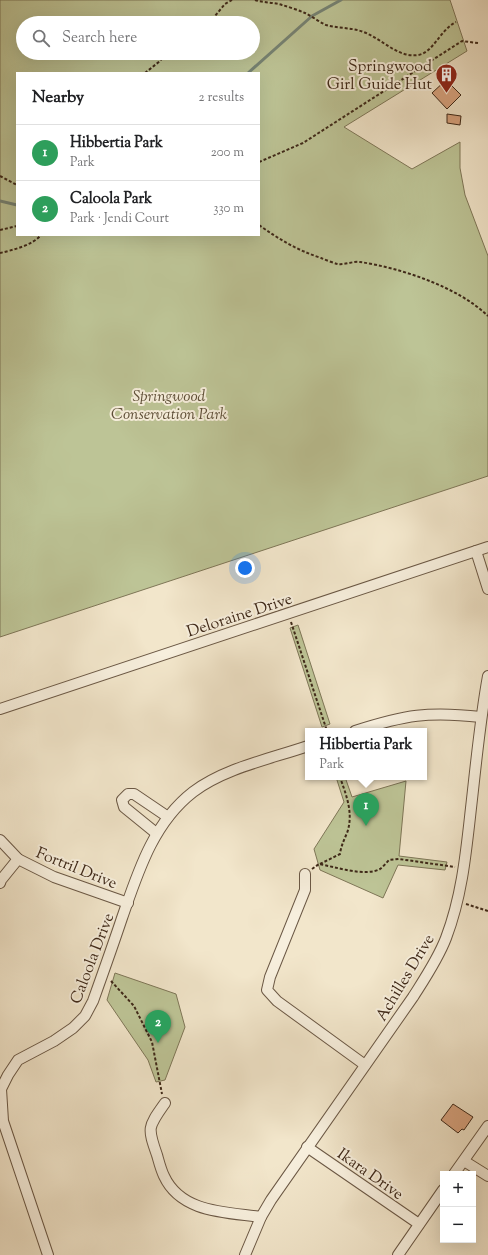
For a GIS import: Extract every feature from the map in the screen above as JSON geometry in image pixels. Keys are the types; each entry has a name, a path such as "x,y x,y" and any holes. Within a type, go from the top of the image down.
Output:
{"street":[{"name":"Deloraine Drive","path":"0,709 488,547"},
{"path":"476,551 488,589"},
{"name":"Achilles Drive","path":"245,1255 261,1217 271,1200 432,966 445,939 458,901 464,869 481,717 488,676"},
{"path":"365,728 410,715 448,713 481,717"},
{"name":"Caloola Drive","path":"48,1255 3,1121 1,1089 8,1075 18,1060 54,1041 73,1028 85,1016 93,1001 144,858 156,833 168,817 193,792 212,781 237,770 305,747"},
{"path":"156,833 124,807 122,800 128,794 134,794 168,817"},
{"name":"Fortril Drive","path":"0,840 18,859 54,877 128,903"},
{"path":"0,883 18,859"},
{"path":"305,874 305,890 270,978 267,990 277,1001 365,1065"},
{"path":"165,1103 150,1124 150,1135 164,1177 180,1197 203,1209 261,1217"},
{"path":"456,1171 488,1126"},
{"name":"Ikara Drive","path":"307,1146 419,1224"},
{"path":"464,1161 488,1176"},
{"path":"398,1255 440,1194"}],"path":[{"path":"215,16 225,4 232,0"},
{"path":"255,0 262,3 279,4 305,13 326,25 354,28 369,34 396,51 419,56 428,51 447,27 456,22"},
{"path":"260,162 303,143 462,41 478,43"},
{"path":"146,72 160,60"},
{"path":"0,176 16,185"},
{"path":"0,230 16,226"},
{"path":"260,227 285,244 339,264 358,262 391,269 425,280 457,294 478,307 488,316"},
{"path":"0,253 10,251 38,239 40,236"},
{"path":"289,614 326,728"},
{"path":"305,874 319,864 340,854 340,847 347,833 350,810 341,780"},
{"path":"319,864 339,867 361,873 379,869 389,860 464,869"},
{"path":"458,901 488,912"},
{"path":"103,973 119,988 134,1006 152,1042 165,1103"}],"green space":[{"name":"Springwood Conservation Park","path":"0,0 450,0 467,51 344,127 412,169 460,142 460,168 465,195 488,256 488,476 0,637"},
{"path":"298,625 330,724 322,727 290,628"},
{"path":"337,780 346,780 352,797 406,781 399,856 447,862 445,870 398,865 383,898 320,870 314,849 344,802"},
{"path":"115,973 176,994 185,1027 165,1080 156,1082 148,1060 107,1000"}],"building":[{"name":"Springwood Girl Guide Hut","path":"446,80 461,95 447,109 432,93"},
{"path":"447,114 461,116 460,125 447,123"},
{"path":"453,1104 473,1117 464,1130 462,1129 458,1133 441,1120"}],"waterway":[{"path":"249,72 312,16 341,0"},
{"path":"0,201 16,205"}],"place":[{"name":"Springwood Girl Guide Hut","path":"447,94"},
{"name":"Hibbertia Park","path":"366,826"},
{"name":"Caloola Park","path":"158,1043"}]}
